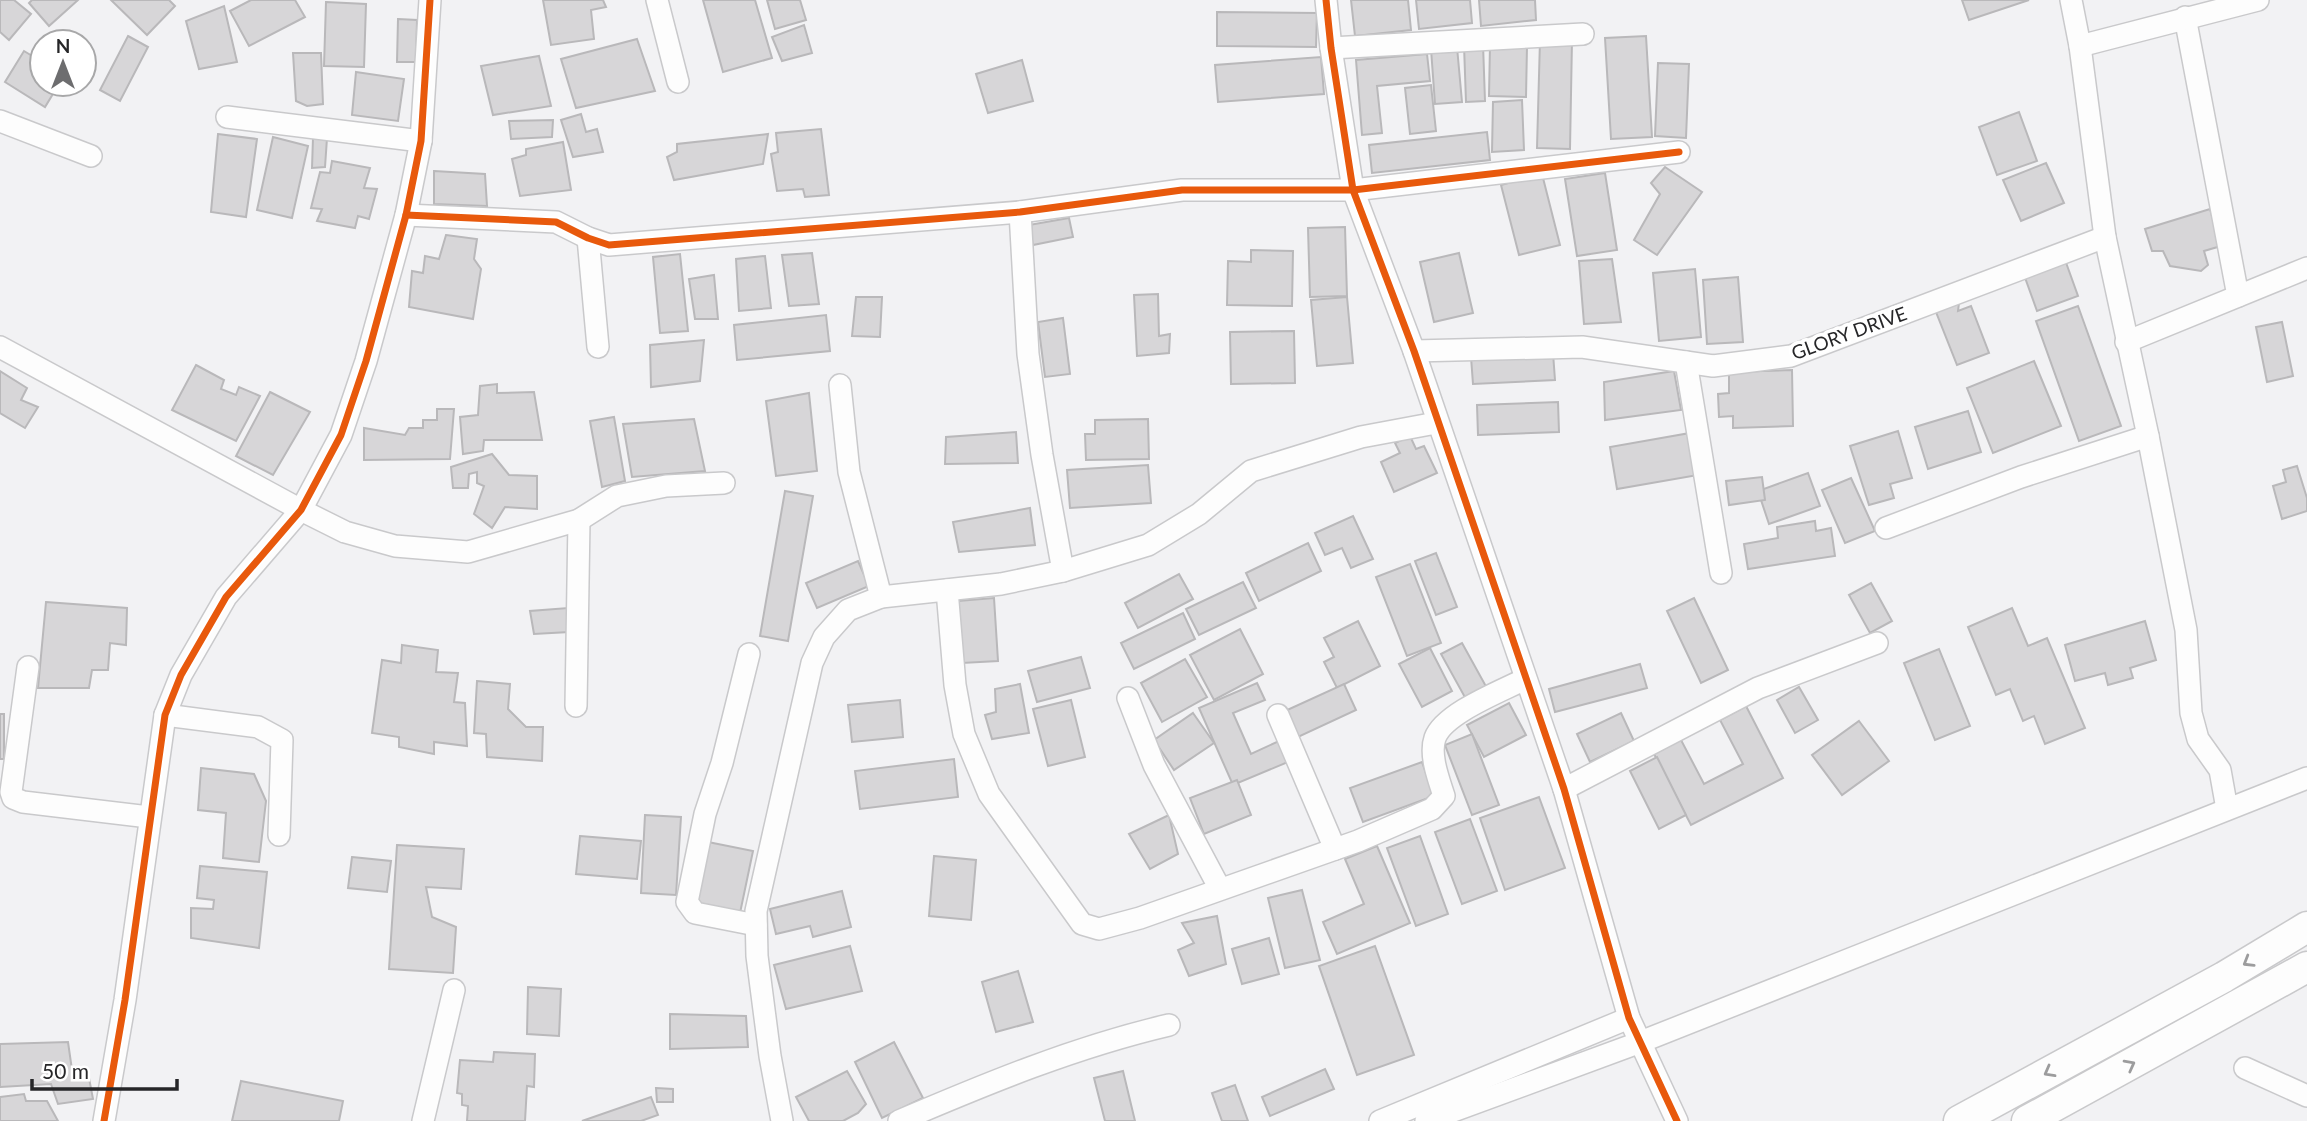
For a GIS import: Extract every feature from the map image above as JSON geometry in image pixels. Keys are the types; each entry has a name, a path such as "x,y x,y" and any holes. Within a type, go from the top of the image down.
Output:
{"main road":[{"path":"1959,1121 2224,977 2307,927"},
{"path":"2027,1121 2307,967"}],"street":[{"path":"104,1121 125,1000 165,715 181,675 226,597 301,510 341,435 366,361 406,215 421,141 430,0"},
{"path":"657,0 678,82"},
{"path":"1326,0 1353,190 1414,351 1436,423 1564,789 1629,1018 1638,1043 1677,1121"},
{"path":"2071,0 2080,46 2105,237 2186,630 2190,713 2198,739 2220,770 2227,809"},
{"path":"2080,46 2258,0"},
{"path":"2185,18 2238,296"},
{"path":"1331,48 1583,34"},
{"path":"227,117 421,141"},
{"path":"0,121 91,156"},
{"path":"406,215 545,220 556,222 588,239 609,245 1020,212 1182,190 1353,190 1679,152"},
{"path":"1020,212 1028,354 1042,455 1063,571"},
{"name":"GLORY DRIVE","path":"1414,351 1582,347 1713,366 1791,356 2105,237"},
{"path":"588,239 598,347"},
{"path":"2126,342 2307,268"},
{"path":"0,346 301,510 345,531 395,546 468,552 579,520 617,496 666,486 724,483"},
{"path":"1686,362 1721,573"},
{"path":"840,386 849,472 881,597"},
{"path":"782,1121 770,1056 756,911 812,663 824,636 848,610 881,597 1001,584 1063,571 1148,545 1199,514 1251,471 1362,437 1436,423"},
{"path":"1886,528 2021,477 2148,436"},
{"path":"576,706 579,520"},
{"path":"947,590 955,685 964,734 989,794 1082,924 1099,929 1335,849 1432,809 1444,796 1435,766 1435,738 1448,720 1525,679"},
{"path":"1564,789 1758,688 1877,643"},
{"path":"748,654 722,763 705,814 687,902 695,914 756,925"},
{"path":"28,667 11,792 13,798 23,802 149,817"},
{"path":"1128,698 1154,765 1220,889"},
{"path":"165,715 258,727 282,740 279,835"},
{"path":"1278,715 1335,849"},
{"path":"1426,1121 1638,1043 2307,778"},
{"path":"423,1121 454,990"},
{"path":"1380,1121 1629,1018"},
{"path":"899,1121 1013,1072 1115,1038 1169,1025"},
{"path":"2245,1068 2307,1096"}],"building":[{"path":"0,0 14,0 31,14 9,40 0,32"},
{"path":"32,0 78,0 49,26 29,3"},
{"path":"111,0 169,0 175,6 147,35"},
{"path":"251,0 295,0 305,17 249,46 230,11"},
{"path":"543,0 603,0 606,7 591,10 594,39 551,45"},
{"path":"703,0 755,0 772,58 723,72"},
{"path":"767,0 800,0 806,20 775,29"},
{"path":"1351,0 1408,0 1411,30 1355,36"},
{"path":"1416,0 1470,0 1472,23 1419,29"},
{"path":"1479,0 1535,0 1536,20 1481,26"},
{"path":"1962,0 2029,0 1969,20"},
{"path":"326,2 366,4 364,67 324,66"},
{"path":"224,6 237,62 199,69 186,21"},
{"path":"1217,12 1317,13 1316,47 1217,46"},
{"path":"398,19 417,20 416,62 397,62"},
{"path":"804,25 812,53 782,61 772,37"},
{"path":"128,36 148,47 120,101 100,90"},
{"path":"1646,36 1652,137 1611,139 1605,38"},
{"path":"637,39 655,91 576,108 561,59"},
{"path":"1540,40 1572,40 1570,149 1537,148"},
{"path":"1483,44 1485,101 1466,102 1464,45"},
{"path":"1490,45 1527,46 1526,97 1489,96"},
{"path":"1457,47 1462,102 1435,104 1431,49"},
{"path":"24,51 28,53 28,96 5,82"},
{"path":"293,53 321,53 323,104 307,106 296,101"},
{"path":"1427,54 1430,81 1377,86 1382,133 1362,135 1356,60"},
{"path":"539,56 551,106 493,115 481,66"},
{"path":"1321,57 1324,94 1218,102 1215,65"},
{"path":"1022,60 1033,101 988,113 976,74"},
{"path":"1658,63 1689,64 1686,138 1655,136"},
{"path":"356,72 404,79 398,121 352,115"},
{"path":"1431,85 1436,131 1410,134 1405,88"},
{"path":"31,98 50,98 45,107"},
{"path":"1522,100 1524,150 1492,152 1493,102"},
{"path":"2019,112 2037,161 1997,175 1979,127"},
{"path":"581,114 586,132 597,129 603,152 573,157 561,120"},
{"path":"553,120 552,137 511,139 509,121"},
{"path":"821,129 829,195 805,197 803,189 777,191 771,154 778,152 776,133"},
{"path":"1487,132 1490,160 1372,173 1369,145"},
{"path":"218,134 257,139 246,217 211,212"},
{"path":"768,134 763,164 674,180 667,157 677,152 677,144"},
{"path":"273,137 308,146 292,218 257,210"},
{"path":"313,138 327,138 325,167 312,168"},
{"path":"563,142 571,190 520,196 512,159 526,155 526,149"},
{"path":"332,161 370,168 364,188 377,189 369,219 358,216 355,228 317,221 322,209 311,208 320,172 330,173"},
{"path":"2046,163 2064,203 2021,221 2003,180"},
{"path":"1665,167 1702,192 1657,255 1634,240 1660,194 1651,183"},
{"path":"434,171 485,174 487,206 434,204"},
{"path":"1605,173 1617,250 1577,256 1565,179"},
{"path":"1542,174 1560,245 1519,255 1501,185"},
{"path":"2210,209 2221,246 2204,251 2208,265 2201,271 2170,266 2163,251 2152,251 2145,229"},
{"path":"1069,218 1073,237 1033,245 1029,225"},
{"path":"1345,227 1347,296 1310,297 1308,228"},
{"path":"446,235 477,239 474,259 481,269 473,319 409,307 412,271 423,273 425,256 439,259"},
{"path":"1251,250 1293,251 1292,306 1227,305 1228,261 1251,262"},
{"path":"812,253 819,304 789,306 782,255"},
{"path":"1459,253 1473,313 1434,322 1420,262"},
{"path":"680,254 688,331 660,333 653,257"},
{"path":"765,256 771,308 739,311 736,259"},
{"path":"2064,257 2078,296 2037,311 2023,272"},
{"path":"1612,259 1621,322 1584,324 1579,261"},
{"path":"1695,269 1701,337 1659,341 1653,273"},
{"path":"714,275 718,319 695,319 689,279"},
{"path":"1738,277 1743,342 1707,344 1703,280"},
{"path":"1158,294 1159,336 1170,334 1169,353 1137,356 1134,295"},
{"path":"856,297 882,297 880,337 852,336"},
{"path":"1347,297 1353,363 1317,366 1311,300"},
{"path":"1959,303 1958,311 1971,306 1989,353 1957,365 1936,312"},
{"path":"2078,306 2121,426 2079,441 2036,321"},
{"path":"826,315 830,351 737,360 734,325"},
{"path":"1063,318 1070,374 1045,377 1038,322"},
{"path":"2282,322 2293,376 2267,382 2256,327"},
{"path":"1294,331 1295,383 1231,384 1230,332"},
{"path":"704,340 700,381 651,387 650,345"},
{"path":"1553,353 1555,380 1473,384 1471,357"},
{"path":"2034,361 2061,426 1993,453 1967,388"},
{"path":"196,365 224,380 221,389 236,395 239,387 260,396 236,441 172,410"},
{"path":"1792,370 1793,426 1733,428 1733,416 1719,417 1718,394 1729,393 1729,372"},
{"path":"0,371 27,388 21,400 38,407 25,428 0,413"},
{"path":"1674,371 1681,410 1605,420 1604,382"},
{"path":"497,384 497,393 534,392 542,440 484,440 483,451 463,454 460,417 478,415 480,386"},
{"path":"270,392 310,412 273,475 236,456"},
{"path":"809,393 817,471 776,476 766,401"},
{"path":"1558,402 1559,432 1478,435 1477,405"},
{"path":"437,409 454,409 450,459 364,460 364,428 405,435 409,428 423,428 423,420 437,420"},
{"path":"1968,411 1981,452 1928,469 1915,427"},
{"path":"614,417 625,481 602,487 590,421"},
{"path":"694,419 705,471 632,477 623,424"},
{"path":"1148,419 1149,459 1086,460 1085,434 1095,434 1095,420"},
{"path":"1898,431 1912,478 1890,484 1894,498 1869,505 1850,446"},
{"path":"1016,432 1018,463 945,464 946,437"},
{"path":"1690,433 1698,475 1617,489 1610,447"},
{"path":"1410,436 1416,449 1424,446 1437,473 1394,492 1381,462 1400,453 1395,443"},
{"path":"492,454 509,475 537,476 537,509 505,507 492,528 474,514 484,486 477,483 477,472 469,474 468,488 453,488 451,467"},
{"path":"1148,465 1151,503 1070,508 1067,470"},
{"path":"2297,466 2307,498 2307,511 2282,519 2273,486 2286,482 2283,470"},
{"path":"1808,473 1820,506 1769,524 1758,491"},
{"path":"1762,477 1765,500 1729,505 1726,481"},
{"path":"1851,478 1875,531 1845,543 1822,490"},
{"path":"785,491 813,496 788,641 760,636"},
{"path":"1030,508 1035,545 959,552 953,522"},
{"path":"1353,516 1373,559 1351,568 1342,548 1325,555 1315,533"},
{"path":"1815,521 1816,531 1831,528 1835,556 1748,569 1744,544 1778,538 1777,527"},
{"path":"1308,543 1321,571 1259,601 1246,573"},
{"path":"1436,553 1457,607 1436,615 1415,561"},
{"path":"858,561 869,586 817,608 806,583"},
{"path":"1410,564 1441,643 1407,656 1376,577"},
{"path":"1179,574 1193,599 1138,628 1125,603"},
{"path":"1243,582 1256,608 1199,635 1186,609"},
{"path":"1871,583 1892,621 1870,633 1849,595"},
{"path":"994,598 998,661 962,663 958,601"},
{"path":"1694,598 1728,670 1701,683 1667,611"},
{"path":"46,602 127,608 126,645 110,643 108,670 92,670 89,688 38,688"},
{"path":"568,608 569,632 534,634 530,611"},
{"path":"2012,608 2028,646 2047,638 2085,728 2045,744 2034,716 2023,721 2010,689 1996,695 1968,627"},
{"path":"1183,613 1195,639 1134,669 1121,643"},
{"path":"1358,621 1380,666 1337,688 1324,662 1334,657 1324,638"},
{"path":"2145,621 2156,660 2130,668 2133,678 2108,685 2105,673 2075,681 2065,645"},
{"path":"1240,629 1263,674 1214,700 1190,655"},
{"path":"1462,643 1488,690 1467,701 1441,654"},
{"path":"402,645 438,650 436,672 458,673 454,702 465,703 467,746 434,742 434,754 399,747 399,737 372,733 382,660 401,663"},
{"path":"1430,648 1452,691 1422,707 1399,664"},
{"path":"1939,649 1970,726 1935,740 1904,663"},
{"path":"1081,657 1090,688 1037,702 1028,671"},
{"path":"1185,659 1207,697 1162,722 1141,683"},
{"path":"1640,664 1647,688 1555,712 1549,689"},
{"path":"477,681 510,684 508,709 526,727 543,727 542,761 487,757 486,734 474,733"},
{"path":"1257,683 1265,700 1233,713 1251,754 1279,741 1288,762 1233,785 1199,708"},
{"path":"1020,684 1029,733 992,739 985,715 996,712 995,689"},
{"path":"1344,684 1356,710 1298,737 1285,711"},
{"path":"1799,687 1818,720 1795,733 1777,700"},
{"path":"900,700 903,737 852,742 848,705"},
{"path":"1071,700 1085,757 1048,766 1033,709"},
{"path":"1509,703 1526,735 1484,757 1467,725"},
{"path":"1746,706 1783,778 1691,825 1653,752 1680,738 1704,784 1743,764 1720,720"},
{"path":"1193,713 1214,743 1174,770 1154,740"},
{"path":"1621,713 1634,741 1590,762 1577,734"},
{"path":"0,714 4,714 4,759 0,759"},
{"path":"1859,721 1889,761 1842,795 1812,755"},
{"path":"1472,734 1499,805 1472,815 1445,745"},
{"path":"1657,757 1686,815 1659,829 1630,771"},
{"path":"954,759 958,797 860,809 855,771"},
{"path":"1422,762 1434,796 1363,822 1350,788"},
{"path":"201,768 254,774 266,801 259,862 223,858 226,813 198,810"},
{"path":"1237,780 1251,815 1204,834 1190,798"},
{"path":"1539,797 1565,868 1505,890 1480,818"},
{"path":"645,815 681,817 676,895 641,893"},
{"path":"1169,815 1178,854 1150,869 1129,834"},
{"path":"1470,819 1497,891 1462,904 1435,832"},
{"path":"580,836 641,841 637,879 576,874"},
{"path":"1420,836 1448,914 1416,926 1387,848"},
{"path":"708,842 753,851 740,913 696,904"},
{"path":"397,845 464,849 461,889 426,887 432,917 456,927 453,973 389,969"},
{"path":"1377,846 1410,923 1337,954 1323,922 1364,904 1345,859"},
{"path":"934,856 976,860 971,920 929,916"},
{"path":"352,857 391,861 387,892 348,888"},
{"path":"200,866 267,872 259,948 191,938 191,908 213,909 214,900 197,898"},
{"path":"1302,890 1320,960 1285,968 1268,898"},
{"path":"842,891 851,927 813,937 810,926 776,934 770,909"},
{"path":"1217,916 1226,964 1189,976 1178,950 1194,943 1182,923"},
{"path":"1269,938 1279,974 1242,984 1232,949"},
{"path":"850,946 862,991 786,1009 774,965"},
{"path":"1375,946 1414,1055 1357,1075 1319,966"},
{"path":"1018,971 1033,1022 996,1032 982,982"},
{"path":"528,987 561,989 559,1036 527,1034"},
{"path":"670,1014 746,1016 748,1047 670,1049"},
{"path":"68,1042 73,1077 89,1078 93,1099 58,1104 51,1084 0,1087 0,1044"},
{"path":"894,1042 923,1098 882,1118 855,1062"},
{"path":"494,1052 535,1054 534,1087 527,1086 525,1121 467,1121 468,1106 462,1105 462,1094 457,1093 460,1060 493,1062"},
{"path":"1325,1069 1334,1089 1270,1116 1262,1097"},
{"path":"847,1071 866,1104 858,1113 843,1121 809,1121 796,1097"},
{"path":"1123,1071 1135,1121 1105,1121 1094,1078"},
{"path":"241,1081 343,1101 339,1121 232,1121"},
{"path":"1235,1085 1248,1121 1222,1121 1212,1093"},
{"path":"656,1088 673,1089 673,1102 657,1102"},
{"path":"24,1094 26,1101 47,1101 58,1121 0,1121 0,1097"},
{"path":"651,1097 658,1115 641,1121 582,1121"}],"cycle path":[{"path":"104,1121 125,1000 165,715 181,675 226,597 301,510 341,435 366,361 406,215 421,141 430,0"},
{"path":"1326,0 1353,190 1414,351 1564,789 1629,1018 1677,1121"},
{"path":"406,215 556,222 609,245 1020,212 1182,190 1353,190 1679,152"}]}
